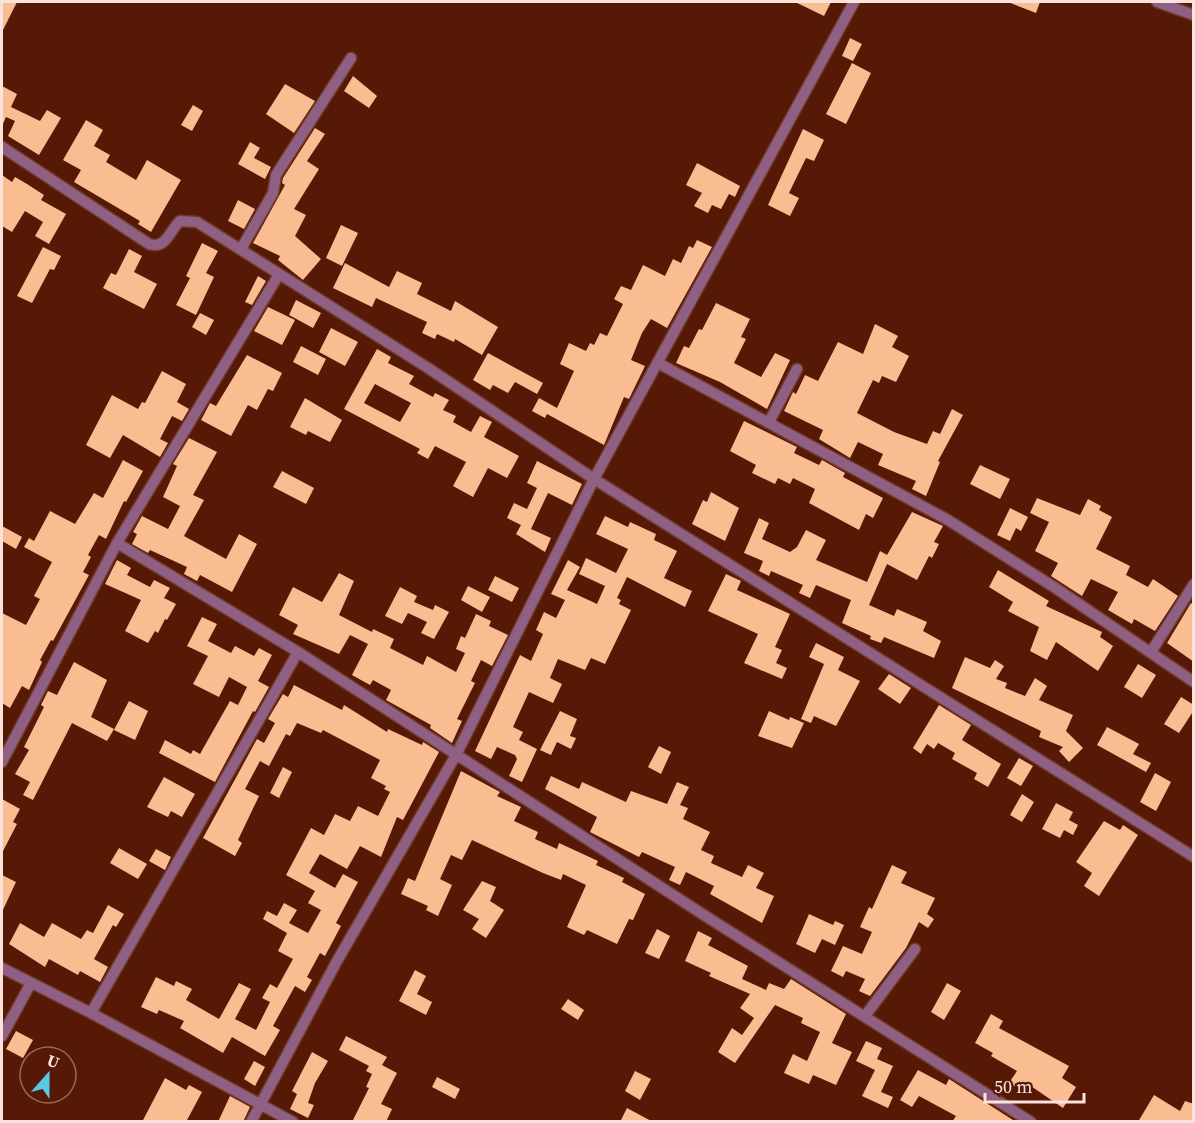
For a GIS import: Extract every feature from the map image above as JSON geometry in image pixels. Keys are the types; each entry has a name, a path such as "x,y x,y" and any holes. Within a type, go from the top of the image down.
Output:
{"street":[{"path":"251,1122 338,961 456,754 594,479 854,2"},
{"path":"1157,2 1194,15"},
{"path":"241,249 273,194 276,175 351,58"},
{"path":"2,147 150,244 155,246 162,244 177,223 190,220 241,249 278,276 428,368 594,479 1194,857"},
{"path":"2,762 117,543 278,276"},
{"path":"658,363 948,520 1194,682"},
{"path":"769,422 797,369"},
{"path":"117,543 298,652 1031,1122"},
{"path":"1151,652 1194,584"},
{"path":"92,1012 298,652"},
{"path":"866,1016 915,950"},
{"path":"2,968 92,1012 293,1122"},
{"path":"2,1036 31,983"}],"building":[{"path":"2,2 17,2 2,32"},
{"path":"795,2 831,2 824,16"},
{"path":"1008,2 1040,2 1036,13"},
{"path":"850,38 862,44 853,61 842,56"},
{"path":"852,63 871,73 846,124 826,114"},
{"path":"353,76 377,96 369,108 344,91"},
{"path":"285,84 315,101 294,133 266,114"},
{"path":"2,86 17,94 11,107 40,121 47,110 61,118 39,155 8,136 15,121 6,117 2,126"},
{"path":"193,105 203,111 192,131 181,125"},
{"path":"86,120 103,130 94,146 110,155 106,162 136,180 147,160 181,180 151,232 138,224 140,221 74,182 81,170 63,160"},
{"path":"315,128 325,134 307,161 319,169 294,209 306,215 295,236 321,259 303,280 278,260 280,256 253,243 285,185 282,183 283,178"},
{"path":"803,129 824,140 814,161 806,158 789,193 799,198 790,216 768,205"},
{"path":"250,142 260,148 254,158 271,167 265,179 238,164"},
{"path":"697,163 740,186 735,197 729,194 721,209 712,205 708,213 694,206 702,193 686,185"},
{"path":"2,175 12,182 15,177 27,184 44,195 41,200 66,214 49,244 35,236 43,222 25,211 12,232 2,226"},
{"path":"238,200 255,209 244,229 228,221"},
{"path":"341,225 358,233 342,266 326,258"},
{"path":"697,240 712,247 667,328 651,319 642,333 631,360 645,366 629,399 624,397 604,445 547,414 545,418 532,411 539,398 557,408 574,371 560,364 569,343 586,351 590,343 594,345 600,333 607,336 623,304 614,299 621,286 631,290 643,265 665,276 673,259 681,263 689,246 693,248"},
{"path":"202,243 218,251 206,273 214,277 196,315 176,305 190,278 186,276"},
{"path":"43,247 61,256 54,270 50,269 32,303 17,296"},
{"path":"129,249 142,256 134,272 157,284 144,309 103,288 111,273 116,275"},
{"path":"345,263 389,287 397,271 422,283 417,294 451,311 455,301 498,327 482,355 455,339 454,342 437,334 435,339 422,333 427,322 376,298 372,307 333,288"},
{"path":"258,276 266,281 252,305 245,302"},
{"path":"296,300 321,313 313,328 289,315"},
{"path":"716,303 750,319 741,337 746,339 734,363 761,377 775,353 790,360 767,409 720,382 676,363 684,346 689,348 699,329 702,330"},
{"path":"268,307 295,320 282,345 254,331"},
{"path":"200,313 214,320 206,335 192,327"},
{"path":"875,324 898,336 892,347 909,356 896,382 882,376 879,383 873,380 857,413 894,432 927,444 933,431 940,434 952,409 963,415 938,461 940,462 926,496 912,489 916,481 878,465 883,454 858,442 850,458 819,439 823,430 784,411 805,375 818,381 838,342 863,354"},
{"path":"331,328 358,342 345,366 319,352"},
{"path":"301,346 326,359 318,375 293,362"},
{"path":"377,349 391,357 388,363 414,376 409,384 433,397 435,393 449,400 443,410 456,416 453,422 471,432 480,416 492,422 484,437 519,456 507,478 488,468 473,497 453,486 466,462 435,446 428,459 417,453 420,449 344,409","holes":["375,384 411,403 400,422 364,403"]},
{"path":"488,353 543,383 537,394 515,382 508,393 493,385 490,390 473,380"},
{"path":"247,355 282,373 273,391 268,389 257,410 248,405 231,436 201,420 210,403 216,406"},
{"path":"162,371 186,384 177,402 189,409 182,421 172,416 160,439 168,443 160,457 123,435 110,458 86,445 112,395 138,409 142,402 145,403"},
{"path":"305,398 342,420 330,442 308,431 306,435 290,427"},
{"path":"744,421 797,447 794,453 819,465 822,460 845,473 843,477 883,498 873,518 866,514 859,530 809,503 815,489 793,478 790,484 778,478 775,484 752,473 756,465 730,451"},
{"path":"189,438 217,452 193,495 204,500 184,536 226,559 239,534 257,544 232,592 200,575 197,581 184,574 187,567 150,550 148,553 132,544 137,534 133,532 142,516 168,529 180,506 163,497 177,466 173,464"},
{"path":"123,460 143,471 126,502 124,501 106,539 99,535 88,555 91,557 83,572 89,575 40,660 42,662 29,690 22,686 10,708 2,703 2,613 26,625 40,599 34,596 52,562 24,547 29,538 34,541 50,511 75,524 94,493 103,498"},
{"path":"537,461 582,484 572,505 548,493 531,529 551,538 545,552 516,534 521,525 507,518 514,503 527,509 537,488 527,483"},
{"path":"980,465 1010,479 1000,499 970,484"},
{"path":"282,471 314,488 306,504 273,487"},
{"path":"711,492 739,508 725,541 692,524 703,500 707,502"},
{"path":"1037,498 1080,515 1088,499 1101,506 1099,510 1112,517 1096,549 1130,566 1126,575 1148,587 1153,579 1178,596 1155,631 1134,619 1132,624 1108,610 1118,592 1091,579 1082,596 1051,576 1058,563 1035,551 1049,522 1030,513"},
{"path":"1010,508 1028,517 1021,531 1016,528 1010,541 997,535"},
{"path":"912,512 943,526 934,542 939,544 932,558 929,556 917,580 887,564 869,605 894,616 897,609 927,622 923,631 941,641 934,658 884,637 881,643 870,639 871,636 842,623 851,600 816,585 810,598 799,593 803,585 771,571 769,576 759,571 763,561 744,553 759,518 769,523 762,539 790,552 797,547 806,530 826,540 816,560 867,582 880,551 887,555"},
{"path":"605,516 628,527 630,522 656,534 654,540 677,551 664,578 692,591 685,607 627,577 617,598 621,600 619,604 631,610 605,664 591,658 585,670 558,659 550,678 562,684 553,703 529,692 513,727 523,732 519,740 537,749 522,782 509,776 517,759 515,755 497,747 491,759 475,751 520,655 531,661 543,634 536,630 544,612 556,618 565,600 551,594 568,560 580,567 567,590 597,604 605,586 579,574 586,558 616,573 628,549 596,534"},
{"path":"2,526 22,537 16,549 2,541"},
{"path":"117,560 131,568 127,575 150,587 154,580 170,588 164,598 176,604 158,633 155,631 148,643 125,631 141,600 105,584"},
{"path":"998,570 1049,601 1046,606 1102,632 1100,637 1113,646 1098,671 1056,642 1047,660 1030,651 1039,627 1008,611 1013,602 989,587"},
{"path":"339,573 354,581 339,615 372,632 373,629 394,639 390,648 423,665 427,656 456,672 465,653 456,649 461,636 465,638 476,614 491,621 489,626 508,635 492,666 481,660 471,681 475,683 457,719 462,721 452,743 430,728 431,725 386,700 391,690 373,680 370,685 352,675 368,644 350,635 339,654 293,634 298,625 279,615 293,587 322,602"},
{"path":"726,574 741,581 737,590 790,614 775,647 782,650 776,663 787,668 782,679 744,663 758,634 708,611"},
{"path":"495,576 519,588 512,602 488,590"},
{"path":"468,586 490,597 482,612 461,600"},
{"path":"400,587 417,596 414,602 433,610 435,605 449,612 434,639 421,633 427,622 408,613 402,624 385,616"},
{"path":"1191,603 1194,605 1194,662 1167,643"},
{"path":"202,617 217,624 208,641 231,653 235,646 254,656 259,648 272,655 258,681 269,687 255,712 253,711 215,782 159,753 165,740 191,754 193,750 200,754 230,701 238,705 247,687 229,677 219,697 193,684 208,656 187,646"},
{"path":"816,643 844,657 838,670 860,681 836,726 814,716 811,723 801,719 824,664 809,657"},
{"path":"965,657 990,668 995,660 1004,666 996,679 1007,683 1005,688 1025,696 1035,678 1047,686 1039,700 1073,715 1066,731 1083,748 1069,762 1059,751 1063,747 1039,737 1041,731 952,688"},
{"path":"74,662 107,680 91,717 114,729 107,741 72,723 33,800 23,795 30,782 15,774 29,750 24,747 44,707 41,705 48,691 57,695"},
{"path":"1138,664 1156,675 1142,698 1124,687"},
{"path":"889,674 911,688 900,704 878,689"},
{"path":"294,685 342,710 344,705 387,732 388,729 422,745 423,742 439,752 403,820 397,817 381,857 360,846 347,869 320,854 309,873 335,888 343,874 358,882 336,923 341,926 325,956 320,953 307,977 312,980 305,992 295,986 273,1026 280,1030 265,1056 232,1037 223,1053 180,1028 184,1021 159,1010 157,1014 141,1007 156,977 174,986 176,981 192,989 186,1000 219,1019 239,983 251,989 235,1019 256,1030 270,1002 262,998 270,984 277,988 293,959 278,951 287,933 263,919 267,911 277,916 284,903 297,910 289,923 308,933 321,910 308,903 315,891 286,875 311,828 324,835 335,814 350,821 358,806 378,816 390,792 384,789 386,786 371,778 380,760 323,730 321,733 297,723 290,736 286,734 269,766 260,761 245,789 259,796 238,840 242,843 235,856 203,838 257,739 264,743 275,723 268,719 283,694 288,697"},
{"path":"1181,697 1194,705 1194,710 1179,733 1164,724"},
{"path":"129,701 148,711 135,740 114,730"},
{"path":"939,705 971,725 962,740 1001,764 988,787 974,779 977,773 952,759 955,753 938,743 934,749 927,744 921,754 913,748"},
{"path":"560,711 577,719 570,736 576,738 571,749 557,742 551,755 540,750"},
{"path":"769,711 789,720 790,717 804,723 792,748 758,736"},
{"path":"1107,727 1139,744 1133,754 1151,763 1146,772 1097,745"},
{"path":"659,746 671,752 661,774 648,767"},
{"path":"1019,758 1033,766 1021,786 1007,778"},
{"path":"283,767 292,772 279,798 270,793"},
{"path":"461,771 500,792 497,796 521,807 514,821 538,832 535,839 557,849 559,843 598,861 596,865 624,878 622,882 645,894 633,920 629,919 617,944 587,930 584,935 567,927 586,885 563,874 561,880 543,873 472,840 462,860 451,855 440,879 452,885 438,916 426,910 428,906 401,894 408,878 415,881"},
{"path":"1155,773 1171,782 1156,811 1140,802"},
{"path":"551,776 579,789 582,782 626,802 631,791 667,804 677,782 689,787 680,805 688,808 683,819 710,832 701,850 714,856 711,863 742,877 748,865 764,873 756,888 774,896 762,923 710,894 714,886 686,872 680,885 669,880 675,867 642,852 639,857 590,832 597,817 545,789"},
{"path":"164,777 195,794 182,817 171,811 168,817 147,807"},
{"path":"1022,794 1034,802 1022,822 1010,815"},
{"path":"2,799 20,809 13,822 17,824 2,853"},
{"path":"1056,803 1073,812 1069,820 1078,825 1073,835 1064,830 1060,838 1042,829"},
{"path":"1104,821 1120,830 1123,825 1138,835 1099,896 1084,886 1092,873 1076,862"},
{"path":"119,848 147,864 138,879 110,863"},
{"path":"156,849 171,857 165,870 149,861"},
{"path":"892,865 907,872 901,883 935,898 927,914 934,919 928,928 919,922 906,948 870,996 859,991 865,979 846,971 843,977 831,971 843,946 862,954 872,932 860,927 869,907 872,909"},
{"path":"2,875 16,882 2,912"},
{"path":"482,881 496,887 490,901 504,910 486,938 472,929 479,919 463,910"},
{"path":"108,905 124,914 116,927 113,925 94,959 108,967 100,982 80,971 78,975 49,959 45,967 9,944 20,923 44,937 52,923 81,939 87,930 93,933"},
{"path":"809,914 833,925 835,921 844,925 835,945 822,939 815,953 796,944"},
{"path":"657,929 670,936 659,959 645,953"},
{"path":"698,931 712,938 708,945 748,966 742,979 766,990 769,983 784,989 791,979 846,1014 832,1043 852,1052 836,1085 813,1075 809,1084 784,1073 793,1054 807,1061 820,1032 801,1023 803,1018 775,1005 735,1063 718,1052 732,1028 742,1035 754,1018 740,1008 750,994 709,976 711,973 685,961"},
{"path":"415,970 426,976 417,994 432,1002 426,1015 399,1001"},
{"path":"947,983 961,991 944,1020 931,1012"},
{"path":"568,999 584,1010 578,1020 561,1009"},
{"path":"991,1014 1003,1021 999,1028 1069,1066 1062,1078 1076,1087 1063,1108 1025,1082 1021,1090 1009,1083 1017,1071 991,1056 993,1053 975,1043"},
{"path":"16,1031 33,1040 30,1045 18,1045 18,1055 6,1049"},
{"path":"346,1036 387,1057 382,1065 397,1073 381,1104 392,1109 386,1122 352,1122 369,1088 366,1087 372,1074 366,1071 369,1066 339,1050"},
{"path":"866,1041 882,1048 877,1059 893,1066 881,1092 893,1097 888,1108 862,1096 875,1070 856,1061"},
{"path":"312,1052 328,1061 315,1083 308,1103 314,1105 308,1118 290,1109 297,1094 292,1091"},
{"path":"254,1061 265,1067 255,1086 244,1079"},
{"path":"918,1070 946,1085 949,1079 1016,1122 952,1122 956,1116 919,1096 912,1107 900,1100"},
{"path":"635,1071 651,1079 640,1100 625,1091"},
{"path":"437,1077 460,1089 455,1099 432,1087"},
{"path":"165,1078 186,1090 189,1085 202,1092 186,1122 142,1122"},
{"path":"1154,1095 1180,1111 1185,1101 1194,1104 1194,1122 1138,1122"},
{"path":"230,1096 250,1107 243,1122 218,1122"},
{"path":"627,1108 653,1122 620,1122"}]}
